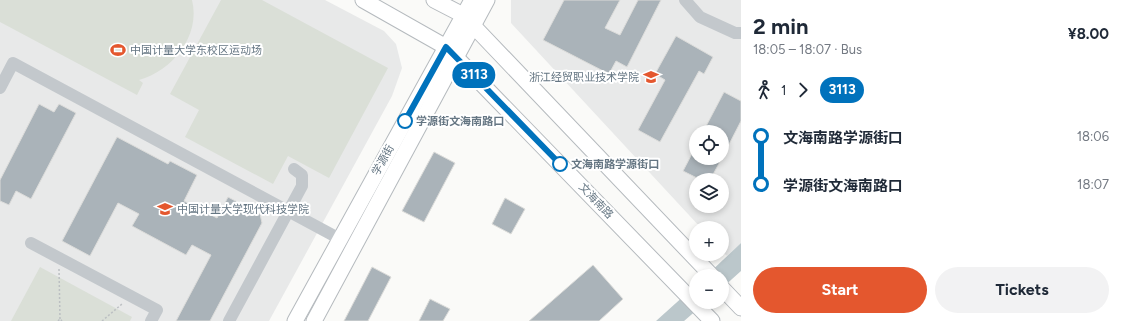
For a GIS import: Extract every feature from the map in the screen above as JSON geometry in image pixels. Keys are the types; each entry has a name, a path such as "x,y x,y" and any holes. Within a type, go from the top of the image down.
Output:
{"main road":[{"name":"文海南路","path":"363,0 446,47 708,317"},
{"path":"434,0 468,21 705,269"},
{"name":"学源街","path":"295,321 446,47 468,21 472,0"},
{"path":"314,321 457,58 468,21 487,0"},
{"path":"729,295 741,308"}],"street":[{"path":"685,0 700,17 735,33 741,33"},
{"path":"0,88 13,63 340,239"},
{"path":"229,321 302,186 302,175 294,169"},
{"path":"31,243 156,310 150,321"}],"path":[{"path":"59,258 60,320"},
{"path":"102,321 131,296"}],"shaded area":[{"name":"中国计量大学现代科技学院","path":"0,0 325,0 384,31 396,44 402,68 392,96 269,321 0,321"},
{"name":"中国计量大学东校区运动场","path":"0,0 192,0 194,13 188,39 181,50 173,60 162,69 139,80 143,83 137,95 0,22"},
{"path":"221,0 262,0 388,68 329,178 288,156 273,184 185,137 199,110 170,94"},
{"name":"浙江经贸职业技术学院","path":"511,0 741,0 741,243 729,254 729,221 695,221 511,23"},
{"path":"741,243 741,271 729,282 729,269 713,269 722,261 729,261 729,254"},
{"path":"40,267 132,317 130,321 11,321"},
{"path":"689,291 689,309 698,309 684,321 656,321"}],"building":[{"path":"564,0 620,0 605,28 620,35 638,0 661,0 627,67 616,61 609,74 543,40"},
{"path":"676,36 713,57 704,74 699,71 660,142 638,130 665,80 655,74"},
{"path":"724,92 741,101 741,121 729,144 729,125 707,125"},
{"path":"39,104 54,112 59,104 76,113 31,199 16,191 9,205 0,201 0,180"},
{"path":"117,137 168,164 170,161 197,175 184,201 217,218 228,197 260,214 262,223 210,321 176,321 211,255 192,245 186,255 132,226 139,214 118,203 90,256 62,241"},
{"path":"434,152 455,163 424,222 402,211"},
{"path":"689,159 689,165 718,165 714,173 689,174 683,171"},
{"path":"505,198 525,209 511,234 492,224"},
{"path":"593,265 623,299 599,321 529,321"},
{"path":"372,267 391,277 368,321 344,321"},
{"path":"430,299 450,309 443,321 419,321"}],"bus line":[{"name":"3113","path":"405,121 446,47 560,164"}],"place":[{"name":"中国计量大学东校区运动场","path":"118,50"},
{"name":"浙江经贸职业技术学院","path":"651,77"},
{"name":"学源街文海南路口","path":"405,121"},
{"name":"文海南路学源街口","path":"560,164"},
{"name":"中国计量大学现代科技学院","path":"165,209"}]}
